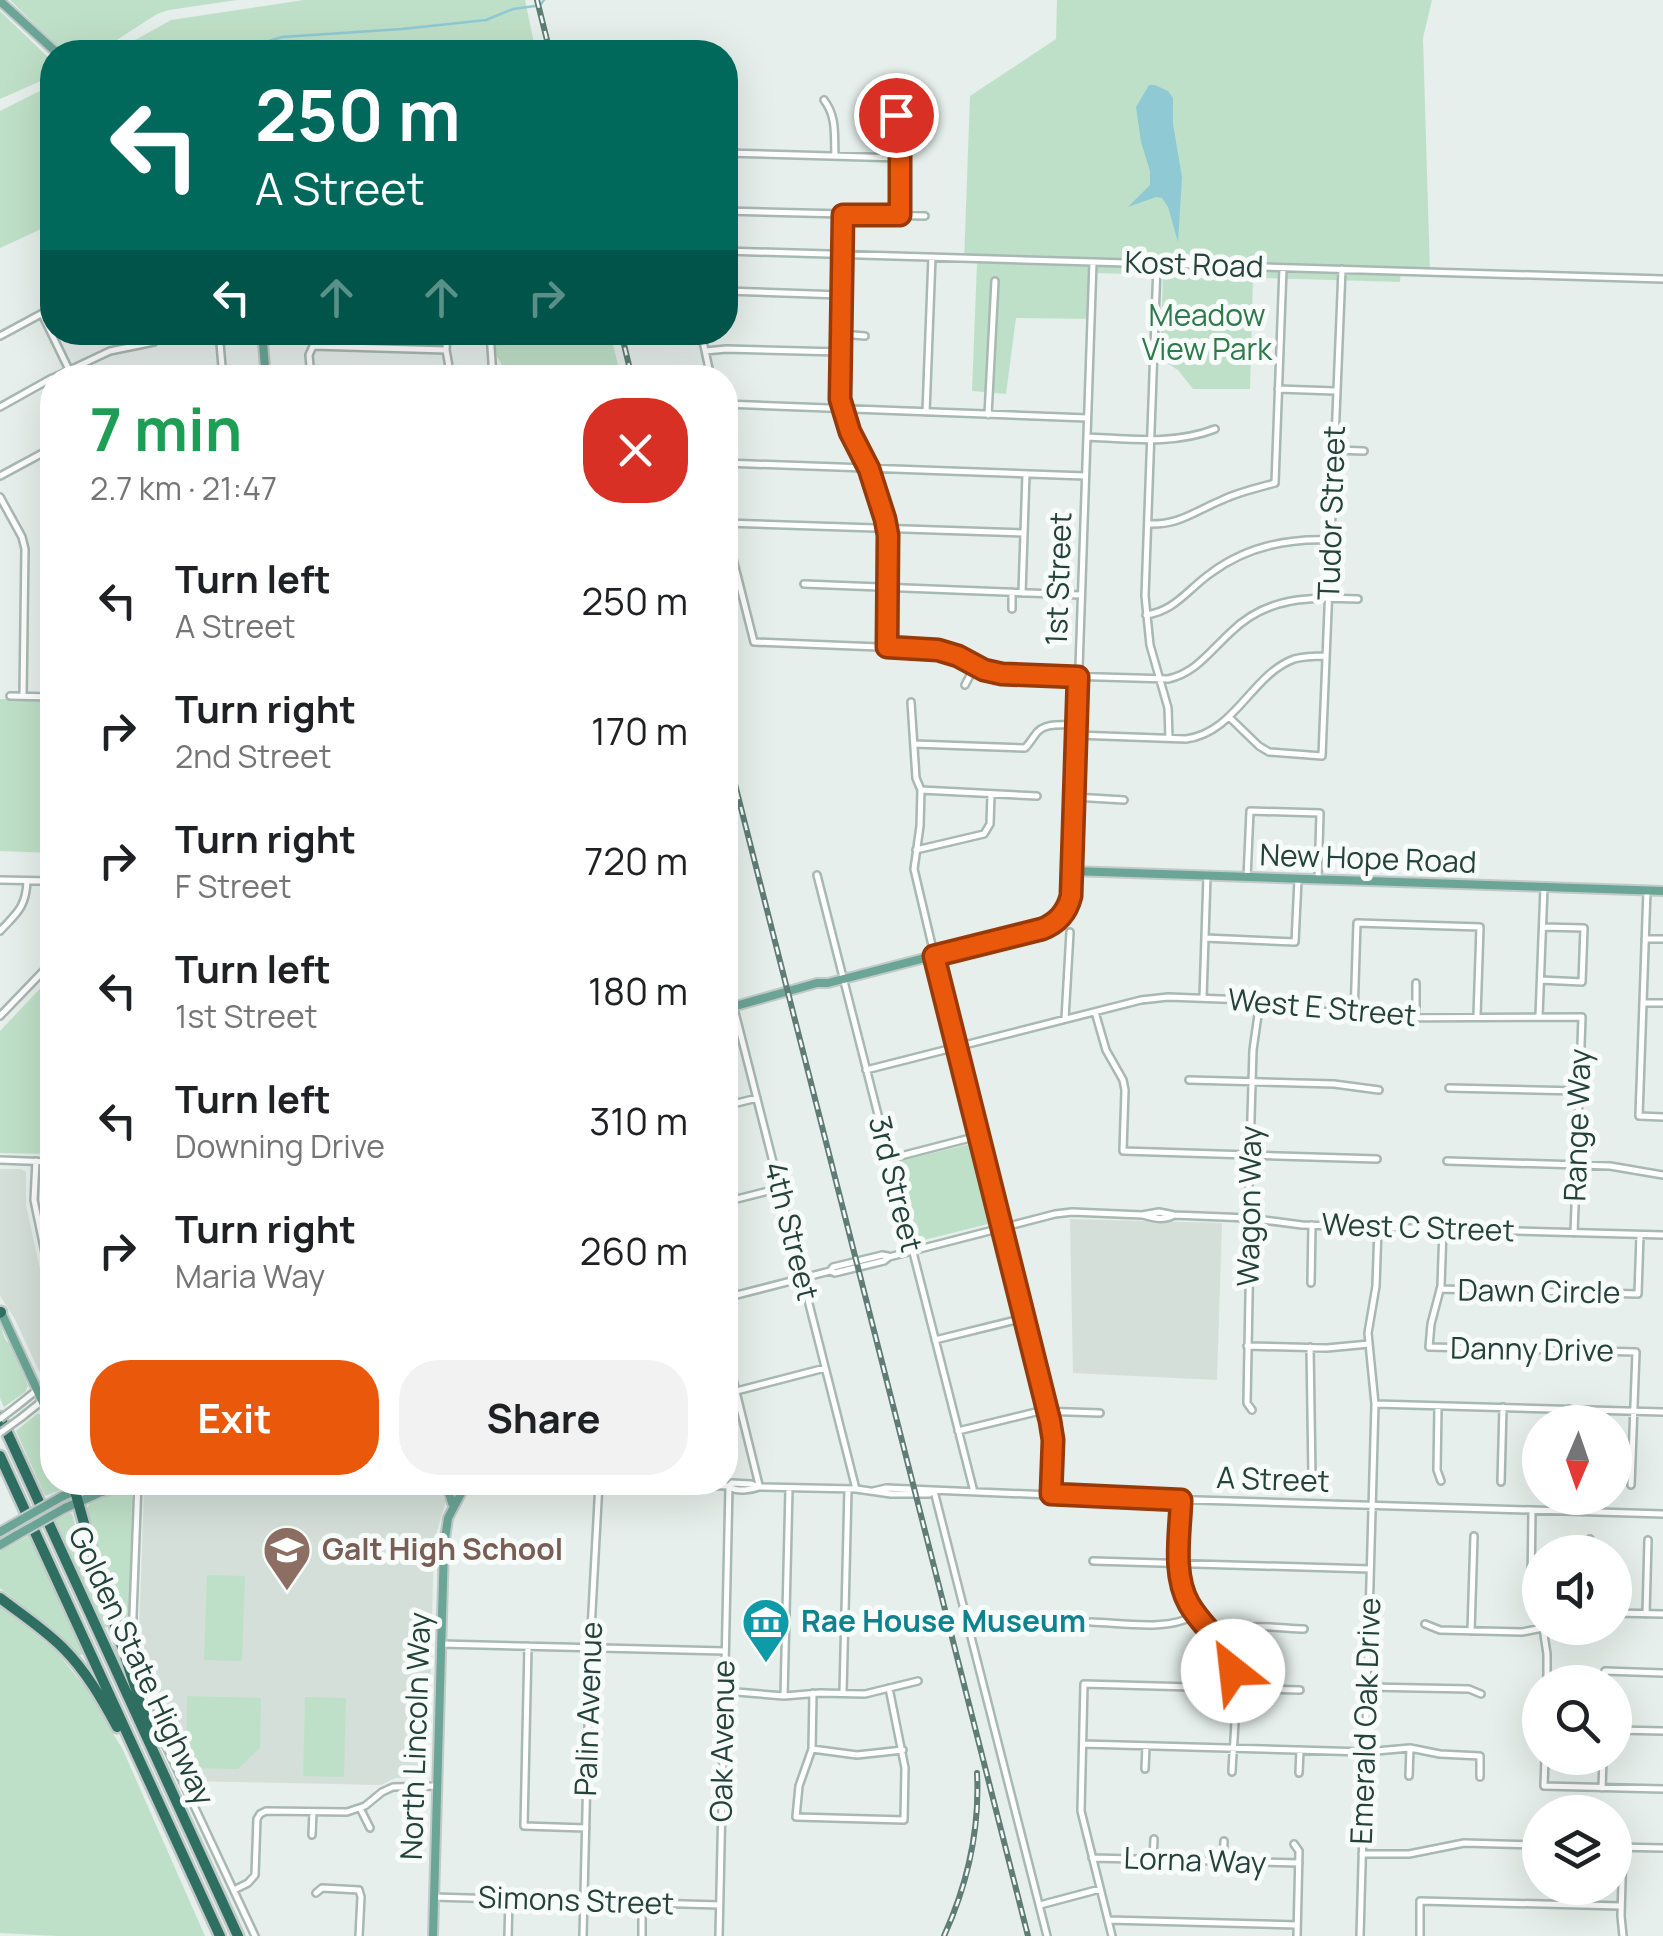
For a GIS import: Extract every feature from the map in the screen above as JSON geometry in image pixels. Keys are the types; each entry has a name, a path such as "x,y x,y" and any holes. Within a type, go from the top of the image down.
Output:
{"highway":[{"name":"Golden State Highway","path":"0,1418 238,1936"},
{"name":"Golden State Highway","path":"0,1456 220,1936"},
{"path":"76,1495 167,1782"},
{"path":"0,1598 60,1644 82,1670 159,1803"}],"main road":[{"path":"0,1 43,40"},
{"name":"New Hope Road","path":"1072,871 1663,891"},
{"name":"1st Street","path":"934,956 1048,926 1062,916 1070,898 1072,871"},
{"path":"738,1006 934,956"},
{"path":"0,1312 40,1394"},
{"path":"0,1532 65,1495"},
{"path":"0,1544 64,1508 72,1495"},
{"path":"450,1495 453,1506"},
{"name":"North Lincoln Way","path":"433,1936 444,1535 459,1495"}],"street":[{"path":"824,100 834,116 835,155"},
{"path":"896,115 900,121 900,215"},
{"path":"738,153 900,158"},
{"path":"738,211 925,216"},
{"path":"843,215 842,408 869,469 887,528 887,647"},
{"name":"Kost Road","path":"738,251 1663,279"},
{"path":"926,412 932,257"},
{"name":"1st Street","path":"1072,871 1093,262"},
{"path":"1157,264 1146,615 1150,645 1168,708 1169,738"},
{"path":"1148,524 1182,520 1231,496 1275,484 1283,268"},
{"name":"Tudor Street","path":"1229,717 1268,752 1322,756 1342,270"},
{"path":"988,415 995,280"},
{"path":"738,291 841,295"},
{"path":"0,335 40,315"},
{"path":"841,334 865,336"},
{"path":"78,365 110,351 139,345"},
{"path":"446,345 449,365"},
{"path":"704,345 709,365"},
{"path":"311,365 310,350 314,346 446,350"},
{"path":"706,351 840,352"},
{"path":"0,407 40,385"},
{"path":"1278,389 1337,391"},
{"path":"738,404 1087,418"},
{"path":"1086,437 1182,438 1215,429"},
{"path":"1334,450 1364,451"},
{"path":"0,476 40,454"},
{"path":"738,464 1085,476"},
{"path":"1022,592 1026,474"},
{"path":"0,497 25,550 23,696"},
{"path":"738,525 1024,533"},
{"path":"1146,615 1171,608 1209,574 1246,553 1287,541 1331,540"},
{"path":"738,577 754,642 938,650 1002,674 1159,680 1191,670 1234,628 1265,608 1300,598 1358,599"},
{"path":"804,584 1081,595"},
{"path":"1012,592 1012,610"},
{"path":"1076,736 1186,739 1203,735 1219,726 1280,667 1304,657 1326,656"},
{"path":"965,685 975,666"},
{"path":"10,696 40,697"},
{"path":"911,702 920,790 914,869 1048,1411 1053,1440 1051,1494"},
{"path":"914,744 1025,748 1046,726 1076,725"},
{"path":"920,790 1038,796"},
{"path":"916,850 984,834 990,824 991,794"},
{"path":"1074,798 1124,800"},
{"path":"1248,878 1250,811 1320,813 1318,880"},
{"name":"3rd Street","path":"817,875 974,1492"},
{"path":"1204,998 1208,876"},
{"path":"0,880 40,881"},
{"path":"0,931 22,907 27,880"},
{"path":"1206,938 1295,942 1298,880"},
{"path":"1539,1016 1544,887"},
{"path":"1647,890 1639,1116 1663,1116"},
{"path":"1354,1016 1357,923 1480,927 1477,1016"},
{"path":"1541,980 1582,982 1584,928 1543,927"},
{"path":"1065,1019 1070,932"},
{"path":"1645,939 1663,939"},
{"path":"0,1016 40,974"},
{"path":"1416,984 1416,1018"},
{"name":"West E Street","path":"866,1070 1154,998 1260,1001 1354,1016 1582,1017"},
{"name":"Wagon Way","path":"1252,1410 1247,1403 1248,1218 1252,1082 1260,1001"},
{"path":"1643,1002 1663,1004"},
{"path":"1095,1012 1106,1050 1123,1080 1123,1150 1377,1159"},
{"name":"Range Way","path":"1574,1233 1582,1017"},
{"name":"4th Street","path":"738,1038 826,1368 852,1489 843,1693"},
{"path":"1189,1080 1334,1084 1379,1090"},
{"path":"1449,1088 1579,1091"},
{"path":"738,1103 756,1098"},
{"path":"888,1159 978,1136"},
{"path":"0,1160 40,1161"},
{"path":"36,1161 34,1200 40,1229"},
{"path":"1447,1161 1610,1166 1663,1175"},
{"path":"738,1199 780,1188"},
{"name":"West C Street","path":"738,1295 884,1261 912,1250 1062,1213 1663,1235"},
{"path":"1311,1283 1312,1225"},
{"name":"Emerald Oak Drive","path":"1360,1936 1375,1404 1369,1322 1376,1286 1378,1227"},
{"name":"Danny Drive","path":"1443,1229 1440,1289 1429,1348 1636,1352 1634,1411"},
{"name":"Dawn Circle","path":"1440,1289 1638,1294 1640,1234"},
{"path":"935,1340 1024,1318"},
{"path":"1248,1346 1310,1348 1369,1344"},
{"path":"1310,1348 1312,1476"},
{"path":"738,1391 826,1368"},
{"path":"0,1418 38,1390"},
{"path":"738,1400 760,1487"},
{"path":"0,1433 40,1402"},
{"path":"1375,1404 1522,1408"},
{"path":"1438,1406 1437,1470 1442,1481"},
{"path":"1501,1482 1504,1408"},
{"path":"958,1431 1040,1411 1100,1412"},
{"path":"1632,1460 1634,1411 1663,1412"},
{"path":"784,1696 789,1488"},
{"name":"A Street","path":"738,1490 852,1489 913,1495 974,1492 1522,1510"},
{"path":"934,1491 1047,1936"},
{"path":"138,1495 132,1642 137,1678 255,1936"},
{"name":"Palin Avenue","path":"583,1936 590,1648 598,1495"},
{"name":"Oak Avenue","path":"719,1936 729,1495"},
{"path":"1181,1500 1179,1564 1183,1590 1231,1662 1232,1772"},
{"name":"A Street","path":"1632,1513 1663,1514"},
{"path":"1471,1631 1474,1536"},
{"path":"1646,1614 1648,1540"},
{"path":"1093,1561 1370,1569"},
{"path":"1091,1622 1170,1625 1185,1622 1196,1614"},
{"path":"1632,1614 1663,1614"},
{"path":"1425,1624 1440,1630 1522,1632"},
{"path":"1217,1637 1244,1627 1304,1629"},
{"path":"441,1644 725,1651"},
{"path":"528,1646 524,1826 586,1828"},
{"path":"1632,1672 1663,1673"},
{"path":"724,1692 784,1696 865,1694 918,1681"},
{"path":"1112,1936 1081,1811 1084,1684 1300,1690"},
{"path":"1366,1687 1468,1689 1481,1694"},
{"path":"814,1694 812,1749 799,1786 796,1817 904,1820 906,1782 889,1688"},
{"path":"1632,1730 1663,1731"},
{"path":"1083,1744 1365,1752 1410,1748 1480,1756 1480,1777"},
{"path":"1145,1769 1146,1746"},
{"path":"1408,1776 1410,1748"},
{"path":"812,1749 857,1755 902,1750"},
{"path":"1300,1750 1300,1773"},
{"path":"1544,1775 1544,1786 1663,1790"},
{"path":"1602,1775 1602,1788"},
{"path":"234,1890 255,1875 256,1820 260,1814 347,1812 393,1786 438,1786"},
{"path":"360,1808 370,1828"},
{"path":"312,1812 312,1835"},
{"path":"1154,1839 1154,1860"},
{"path":"1224,1841 1224,1861"},
{"path":"1362,1854 1409,1854 1464,1843 1522,1845"},
{"path":"1294,1844 1299,1850 1297,1936"},
{"path":"1632,1847 1663,1848"},
{"name":"Lorna Way","path":"1092,1858 1299,1864"},
{"path":"316,1893 322,1888 358,1890 359,1936"},
{"path":"1039,1905 1100,1889"},
{"name":"Simons Street","path":"434,1897 719,1905"},
{"path":"508,1936 509,1899"},
{"path":"1420,1936 1420,1901 1621,1906 1623,1936"},
{"path":"642,1903 642,1936"},
{"path":"1108,1920 1297,1925"}],"shaded area":[{"path":"0,1169 21,1169 26,1172 26,1205 40,1269 40,1371 0,1296"},
{"path":"1070,1219 1222,1223 1217,1380 1073,1373"},
{"name":"Galt High School","path":"144,1495 446,1496 434,1541 428,1775 395,1778 381,1785 190,1781 169,1735 139,1634"}],"green space":[{"path":"10,0 237,0 169,10 117,40 51,40"},
{"path":"304,0 525,0 533,40 135,40 171,20"},
{"path":"1057,0 1432,0 1423,38 1430,272 1401,269 1400,282 1094,273 1092,319 1016,318 1006,394 972,391 977,263 964,262 970,96 1056,39"},
{"path":"0,11 40,49 40,81 0,99"},
{"path":"40,91 40,230 0,248 0,111"},
{"name":"Meadow View Park","path":"1163,277 1253,280 1250,389 1193,389 1178,370 1160,359"},
{"path":"495,345 613,345 618,365 502,365"},
{"path":"0,699 40,700 40,853 0,851"},
{"path":"40,989 40,1154 0,1153 0,1031"},
{"path":"974,1143 996,1222 916,1242 896,1162"},
{"path":"0,1324 28,1386 4,1407 0,1398"},
{"path":"40,1414 40,1485 16,1431"},
{"path":"110,1495 132,1495 132,1664 86,1510 91,1501"},
{"path":"70,1513 110,1626 105,1628 55,1520"},
{"path":"30,1535 84,1654 78,1656 57,1633 0,1588 0,1552"},
{"path":"207,1575 245,1576 242,1661 204,1660"},
{"path":"0,1606 56,1651 86,1688 123,1750 205,1936 0,1933"},
{"path":"187,1696 261,1698 260,1748 238,1769 186,1768"},
{"path":"305,1697 346,1698 344,1777 303,1776"}],"water":[{"path":"1149,85 1168,91 1173,98 1182,177 1178,242 1162,198 1128,207 1150,185 1136,107"}],"waterway":[{"path":"541,4 544,0"},
{"path":"272,40 486,20 513,9 535,6"}],"railway":[{"path":"537,0 547,40"},
{"path":"624,345 629,365"},
{"path":"738,796 1028,1936"},
{"path":"944,1936 971,1856 977,1773"}],"place":[{"name":"Galt High School","path":"287,1592"},
{"name":"Rae House Museum","path":"766,1664"}],"route":[{"path":"896,115 900,121 900,215 843,215 841,254 840,399 885,519 887,647 938,650 1002,674 1078,677 1071,896 1066,911 1042,929 934,956 1050,1421 1051,1494 1181,1500 1179,1564 1183,1590 1196,1614 1222,1644 1233,1671"}]}
